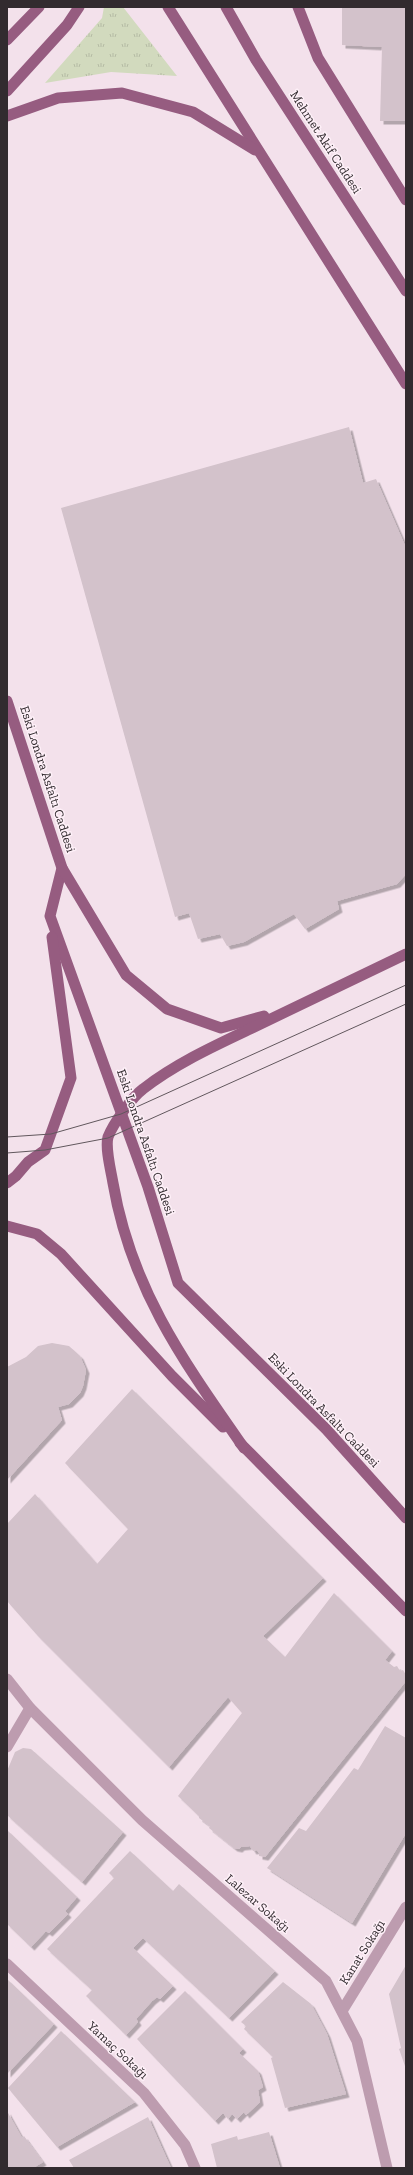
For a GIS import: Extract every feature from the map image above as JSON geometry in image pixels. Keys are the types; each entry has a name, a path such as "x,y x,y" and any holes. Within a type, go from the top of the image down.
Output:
{"main road":[{"path":"7,40 39,7"},
{"path":"7,91 67,25 79,7"},
{"path":"168,7 406,384"},
{"name":"Mehmet Akif Caddesi","path":"226,7 256,60 403,286"},
{"path":"298,7 318,58 406,200"},
{"path":"7,116 58,98 122,93 193,112 258,151"},
{"name":"Eski Londra Asfaltı Caddesi","path":"7,701 62,868 50,916 148,1187 178,1282 326,1429 406,1518"},
{"path":"62,868 126,975 167,1009 221,1028 290,1010"},
{"path":"7,1183 16,1176 28,1162 45,1150 71,1078 50,916"},
{"path":"244,1448 187,1366 156,1312 131,1255 117,1206 110,1165 108,1138 121,1114 142,1089 200,1053 406,954"},
{"path":"7,1226 37,1234 61,1254 172,1376 406,1611"}],"street":[{"name":"Lalezar Sokağı","path":"7,1679 30,1708 142,1820 326,1981 357,2041 387,2168"},
{"path":"7,1747 30,1708"},
{"name":"Kanat Sokağı","path":"342,2011 406,1907"},
{"name":"Yamaç Sokağı","path":"7,1964 144,2093 185,2145 195,2168"}],"green space":[{"path":"104,7 123,7 177,76 111,72 45,83 102,18"}],"building":[{"path":"342,7 406,7 406,121 380,121 382,47 342,45"},
{"path":"349,427 363,483 376,479 406,548 406,874 397,884 337,901 339,909 305,929 294,914 244,942 227,946 220,934 198,939 189,913 175,917 61,508"},
{"path":"52,1343 69,1346 80,1356 86,1370 83,1386 80,1393 69,1404 58,1407 62,1420 7,1480 7,1367 26,1357 38,1346"},
{"path":"132,1389 323,1578 263,1636 285,1657 334,1593 392,1651 385,1660 394,1667 397,1666 400,1671 403,1670 406,1675 406,1681 265,1857 259,1856 257,1850 253,1851 250,1846 241,1847 239,1849 234,1848 209,1828 210,1826 199,1818 199,1816 178,1796 242,1713 228,1697 169,1767 38,1636 7,1601 7,1524 35,1494 97,1564 128,1529 65,1463"},
{"path":"385,1726 406,1738 406,1833 352,1923 267,1868 299,1828 306,1831 354,1768 358,1770"},
{"path":"23,1748 31,1749 123,1832 82,1882 7,1815 7,1771 15,1752"},
{"path":"7,1830 77,1897 65,1911 68,1914 49,1933 46,1931 31,1947 7,1924"},
{"path":"130,1851 173,1891 179,1884 275,1971 229,2018 143,1938 133,1948 173,1986 160,1999 157,1997 152,2001 136,2019 138,2022 126,2035 86,1996 92,1990 47,1949 114,1878 109,1873"},
{"path":"406,1965 406,2069 399,2049 401,2048 389,1994"},
{"path":"7,1979 54,2024 7,2074"},
{"path":"283,1982 311,2004 327,2034 346,2094 285,2108 271,2058 273,2057 244,2029 246,2026 241,2022"},
{"path":"185,1991 243,2049 239,2053 258,2071 263,2087 258,2090 260,2102 246,2115 244,2112 237,2119 232,2114 228,2119 223,2113 215,2121 137,2039"},
{"path":"61,2031 135,2102 57,2147 8,2088"},
{"path":"7,2111 22,2138 24,2136 43,2162 33,2168 7,2168"},
{"path":"148,2117 171,2168 74,2168 69,2160"},
{"path":"269,2132 280,2168 217,2168 211,2144 237,2136 238,2140"}],"tram line":[{"path":"7,1137 51,1134 121,1114 406,985"},
{"path":"7,1153 45,1150 108,1138 406,1004"}]}
